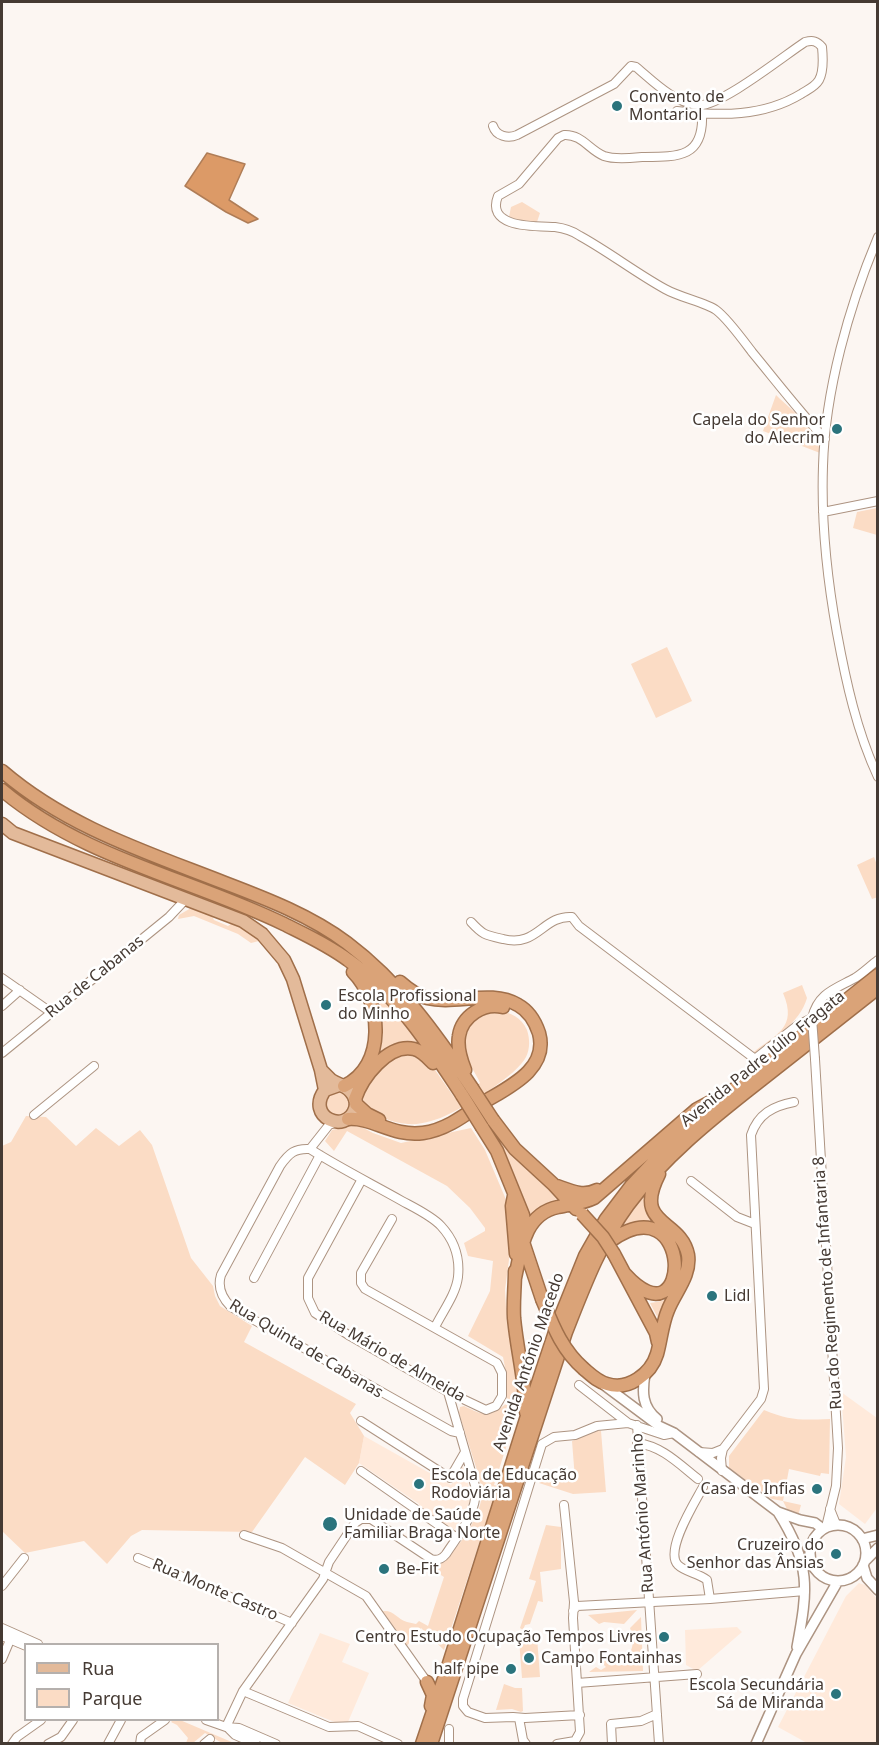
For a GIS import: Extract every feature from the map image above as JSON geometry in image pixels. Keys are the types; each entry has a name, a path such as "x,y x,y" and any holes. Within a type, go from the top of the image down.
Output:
{"highway":[{"path":"2,771 20,787 70,819 117,841 263,897 315,923 347,943 403,994 429,1025 467,1092 482,1127 497,1151 523,1215 525,1250 542,1299 561,1342 584,1369 605,1384 618,1386 632,1382 645,1374 654,1361 665,1318 684,1280 688,1263 687,1252 681,1240 660,1221 652,1210 651,1195 654,1185 669,1158"},
{"path":"2,790 61,831 109,854 257,911 342,955 369,977 394,1002 445,1070 493,1120 515,1149 553,1184 603,1237 656,1333 658,1346"},
{"path":"299,931 354,973 370,997 374,1012 375,1043 356,1079 342,1086"},
{"path":"337,1119 362,1120 396,1132 418,1133 441,1129 528,1074 540,1053 541,1040 533,1020 519,1005 482,998 440,1000 425,998 416,994 388,972 377,968"},
{"name":"Avenida Padre Júlio Fragata","path":"774,1057 878,975"},
{"name":"Avenida Padre Júlio Fragata","path":"669,1158 722,1111 878,988"},
{"path":"445,1070 415,1049 396,1050 375,1068 363,1083 356,1101 367,1114 403,1126 422,1126 452,1117 514,1078 530,1060 534,1051 532,1033 528,1023 516,1012 496,1005 488,1006 475,1011 462,1026 459,1035 459,1050 467,1092"},
{"name":"Avenida António Macedo","path":"426,1740 526,1416 568,1295 585,1256 606,1219 626,1191 653,1160 732,1090 774,1057"},
{"path":"515,1278 525,1237 532,1222 543,1213 558,1207 577,1210 697,1109 732,1090"},
{"name":"Avenida António Macedo","path":"426,1740 566,1332 590,1273 627,1206 669,1158"},
{"path":"553,1184 570,1192 591,1193 625,1171"},
{"path":"514,1196 517,1246 514,1319 524,1380 526,1416"},
{"path":"604,1247 622,1232 643,1228 658,1233 671,1246 676,1267 672,1282 665,1290 658,1293 646,1292 625,1274"},
{"path":"427,1682 435,1684 447,1670"},
{"path":"426,1740 426,1720 433,1695 427,1682"}],"main road":[{"path":"2,824 13,832 243,921 262,934 280,954 293,979 325,1090"},
{"path":"321,1070 331,1080 349,1089 356,1101 355,1110 337,1119 322,1113 319,1101 325,1090 329,1087 342,1086"}],"street":[{"path":"493,126 502,136 517,135 614,84 631,66 636,67 676,99 701,106 741,86 805,42 812,40 822,47 822,72 819,80 812,88 793,99 765,110 702,114 677,111"},
{"path":"702,114 703,128 698,143 681,154 668,157 603,156 577,137 564,135 558,138 519,184 498,196 495,201 497,208 504,217 517,225 555,227 578,234 668,291 716,309 792,404 825,439"},
{"path":"878,237 842,345 831,397 825,439 823,512 826,569 843,670 856,718 878,777"},
{"path":"823,512 878,501"},
{"name":"Rua de Cabanas","path":"2,1053 169,917 186,899"},
{"path":"471,921 483,935 511,942 525,940 561,916 572,917 579,926 755,1059 798,1024 812,1018 819,1000 826,994 858,976 878,960"},
{"path":"2,978 52,1013"},
{"path":"2,1006 20,990"},
{"name":"Rua do Regimento de Infantaria 8","path":"812,1018 838,1448 836,1486 824,1528"},
{"path":"34,1115 94,1066"},
{"path":"722,1471 723,1449 761,1399 764,1389 751,1135 754,1125 762,1115 780,1105 794,1102"},
{"path":"322,1133 337,1119"},
{"path":"337,1119 329,1125 310,1149 440,1224 456,1251 459,1264 458,1280 435,1327 365,1289 361,1283 361,1273 392,1219"},
{"name":"Rua Quinta de Cabanas","path":"310,1149 298,1148 288,1154 280,1166 221,1275 219,1283 224,1300 231,1307 379,1392 451,1431 460,1433"},
{"path":"254,1278 320,1155"},
{"name":"Rua Mário de Almeida","path":"362,1179 312,1269 307,1289 309,1302 315,1312 350,1336 448,1392 489,1410 499,1403 502,1389 501,1369 497,1363 435,1327"},
{"path":"691,1181 737,1217 755,1224"},
{"path":"645,1374 643,1393 646,1406 650,1413 672,1432 778,1512 824,1528"},
{"path":"598,1380 659,1426 672,1432"},
{"path":"579,1385 632,1424 664,1435 672,1432"},
{"path":"226,1727 243,1691 323,1579 329,1562 355,1523 361,1519 371,1519 436,1560 443,1558 457,1538 471,1515 476,1500 476,1490 448,1392"},
{"path":"361,1421 450,1478 465,1452"},
{"path":"580,1715 519,1718 477,1716 468,1712 463,1706 463,1699 542,1444 548,1439 575,1435 597,1426 632,1424"},
{"name":"Rua António Marinho","path":"632,1424 637,1443 659,1743"},
{"path":"637,1443 650,1445 669,1455 698,1479"},
{"path":"697,1451 713,1453 723,1449"},
{"path":"361,1471 457,1538"},
{"path":"703,1487 676,1542 674,1552 675,1562 681,1568 699,1574 707,1580 710,1599"},
{"path":"557,1743 575,1741 579,1737 580,1715 574,1602 564,1505"},
{"path":"830,1507 836,1524"},
{"path":"778,1512 819,1574 838,1581 852,1577 867,1578"},
{"path":"778,1512 798,1548 805,1587"},
{"path":"796,1654 813,1539 824,1528 836,1524 850,1527 862,1539 865,1547 864,1563 867,1578 878,1590"},
{"path":"244,1535 282,1548 366,1596 427,1682"},
{"path":"862,1539 878,1535"},
{"path":"852,1577 878,1548"},
{"path":"2,1583 24,1558"},
{"name":"Rua Monte Castro","path":"138,1558 292,1623"},
{"path":"756,1743 796,1654 838,1581"},
{"path":"573,1611 578,1606 710,1599 805,1587"},
{"path":"2,1628 36,1643"},
{"path":"2,1636 24,1645"},
{"path":"2,1659 10,1640"},
{"path":"577,1683 697,1674"},
{"path":"243,1691 329,1727 358,1726 398,1743"},
{"path":"612,1743 611,1724 641,1721 657,1714"},
{"path":"519,1718 523,1740 526,1743"},
{"path":"12,1743 38,1721"},
{"path":"48,1743 63,1740 72,1721"},
{"path":"108,1743 120,1721"},
{"path":"140,1743 141,1737 162,1721"},
{"path":"211,1721 226,1727 239,1728 276,1743"},
{"path":"226,1727 235,1735 256,1743"},
{"path":"449,1729 449,1743"}],"shaded area":[{"path":"207,153 245,164 229,200 258,219 248,223 185,186"},
{"path":"841,1392 877,1418 877,1508 865,1524 839,1504 846,1457"},
{"name":"Escola de Educação Rodoviária","path":"364,1436 451,1485 463,1466 470,1501 453,1532 417,1507 419,1504 359,1463"},
{"name":"Escola Secundária Sá de Miranda","path":"859,1583 865,1585 877,1599 877,1743 807,1743 778,1727 846,1596"},
{"path":"737,1627 742,1632 697,1671 686,1665 685,1630"},
{"path":"320,1633 350,1644 342,1662 369,1673 348,1722 335,1722 288,1703"}],"green space":[{"path":"522,202 540,213 537,222 533,225 512,221 509,217 511,207"},
{"path":"776,395 810,428 820,453 763,431"},
{"path":"877,508 877,535 853,528 857,512"},
{"path":"667,647 692,701 656,718 631,664"},
{"path":"874,857 877,865 878,897 872,899 857,865"},
{"path":"191,908 212,916 214,920 228,926 232,923 259,941 251,943 238,934 194,916 178,919 179,915"},
{"path":"369,985 386,1000 424,1046 414,1044 371,1061"},
{"path":"802,985 807,998 798,1015 777,1037 753,1055 751,1054 776,1035 786,1022 788,1014 783,993"},
{"path":"498,1010 511,1014 522,1022 528,1033 529,1047 521,1064 491,1089 449,1114 419,1124 389,1120 362,1105 368,1084 378,1070 390,1059 401,1055 416,1053 428,1060 454,1097 480,1083 466,1057 465,1037 471,1024 477,1019"},
{"path":"333,1091 343,1091 350,1098 350,1108 343,1115 333,1115 326,1108 326,1098"},
{"path":"482,1109 566,1202 546,1206 529,1217 503,1149 479,1111"},
{"path":"26,1116 46,1117 76,1146 96,1128 119,1146 140,1130 152,1145 191,1258 213,1286 220,1306 252,1326 244,1342 356,1404 350,1413 364,1436 359,1463 345,1485 305,1457 252,1532 142,1530 131,1536 107,1564 84,1541 25,1553 2,1531 2,1146 11,1142"},
{"path":"356,1124 401,1143 471,1128 485,1150 507,1202 510,1252 505,1290 507,1324 517,1373 518,1410 494,1485 498,1486 444,1650 421,1628 406,1647 383,1611 390,1612 407,1622 416,1624 419,1621 428,1626 444,1577 433,1570 461,1541 473,1523 480,1505 482,1495 479,1477 459,1413 460,1407 464,1406 477,1412 491,1413 507,1403 507,1378 503,1357 468,1336 490,1291 493,1261 468,1256 464,1243 485,1231 485,1228 470,1208 447,1186 347,1131 334,1151 325,1141 332,1130"},
{"path":"649,1188 648,1196 675,1234 685,1257 685,1264 680,1282 661,1324 650,1303 664,1300 675,1287 683,1269 684,1258 680,1247 654,1225 635,1223 620,1227"},
{"path":"764,1410 796,1419 830,1419 829,1474 821,1473 820,1476 789,1469 783,1501 772,1499 729,1468 729,1456"},
{"path":"601,1431 606,1492 573,1494 539,1483 542,1473 548,1474 552,1481 575,1479 572,1441"},
{"path":"783,1501 801,1505 798,1516 788,1511"},
{"path":"546,1525 561,1527 561,1569 540,1572 543,1602 538,1601 530,1624 525,1625 523,1630 520,1628 536,1581 529,1579"},
{"path":"637,1610 624,1624 604,1622 599,1624 588,1615"},
{"path":"641,1617 643,1671 589,1672 596,1667 601,1670 606,1667 601,1662 604,1659 616,1662 626,1657 633,1644 630,1628"},
{"name":"Campo Fontainhas","path":"537,1637 540,1677 522,1678 519,1639"},
{"path":"504,1684 522,1688 523,1711 496,1710"},
{"path":"182,1721 234,1743 222,1743 205,1733 193,1743 186,1743 188,1738 177,1725 171,1722"}],"place":[{"name":"Convento de Montariol","path":"617,106"},
{"name":"Capela do Senhor do Alecrim","path":"837,429"},
{"name":"Escola Profissional do Minho","path":"326,1005"},
{"name":"Lidl","path":"712,1296"},
{"name":"Escola de Educação Rodoviária","path":"419,1484"},
{"name":"Casa de Infias","path":"817,1489"},
{"name":"Unidade de Saúde Familiar Braga Norte","path":"330,1524"},
{"name":"Cruzeiro do Senhor das Ânsias","path":"836,1554"},
{"name":"Be-Fit","path":"384,1569"},
{"name":"Centro Estudo Ocupação Tempos Livres","path":"664,1637"},
{"name":"Campo Fontainhas","path":"529,1658"},
{"name":"half pipe","path":"511,1669"},
{"name":"Escola Secundária Sá de Miranda","path":"836,1694"}]}
